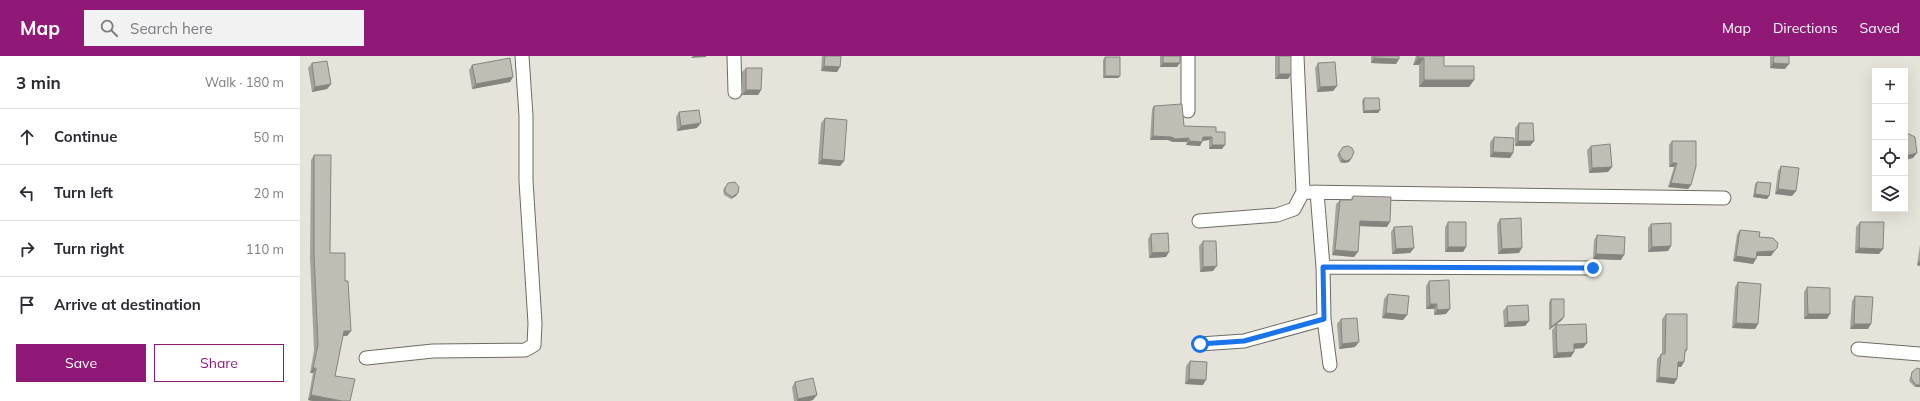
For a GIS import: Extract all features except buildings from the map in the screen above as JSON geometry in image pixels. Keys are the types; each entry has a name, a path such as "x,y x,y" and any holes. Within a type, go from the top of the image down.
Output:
{"street":[{"path":"366,358 433,350 525,350 534,345 535,323 526,182 526,116 522,56"},
{"path":"734,56 735,92"},
{"path":"1188,56 1188,111"},
{"path":"1199,221 1277,215 1294,209 1303,192 1298,56"},
{"path":"1303,192 1724,198"},
{"path":"1317,192 1323,267 1324,319 1330,365"},
{"path":"1323,267 1593,268"},
{"path":"1200,344 1244,341 1324,319"},
{"path":"1858,349 1920,354"}],"route":[{"path":"1200,344 1244,341 1324,319 1323,267 1593,268"}]}
